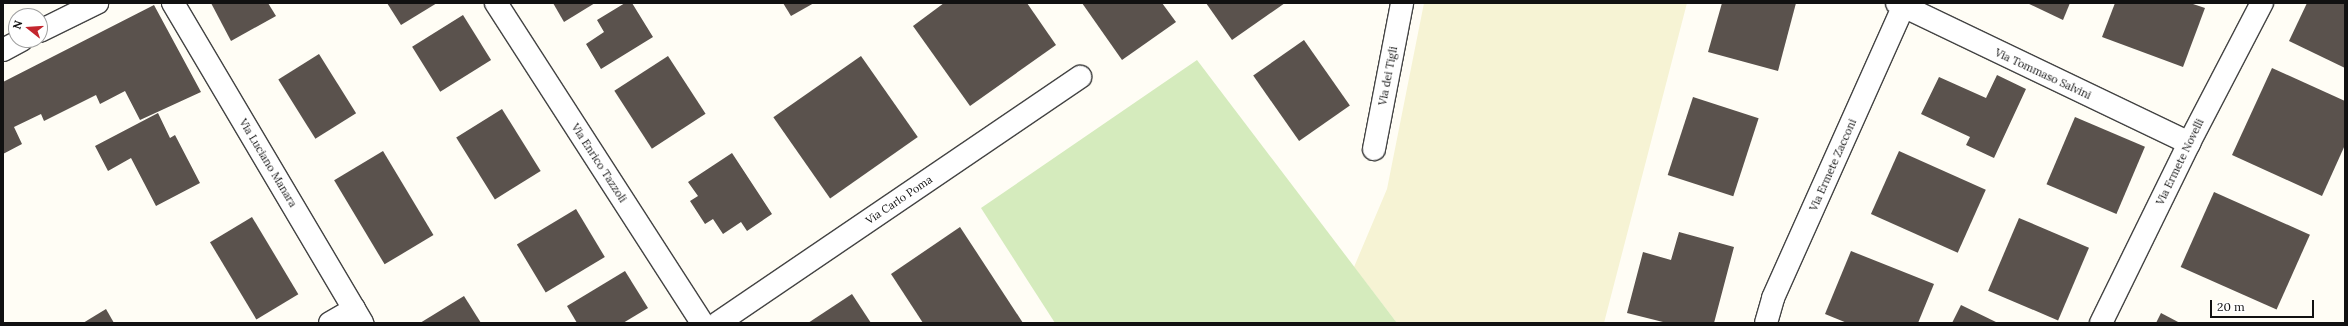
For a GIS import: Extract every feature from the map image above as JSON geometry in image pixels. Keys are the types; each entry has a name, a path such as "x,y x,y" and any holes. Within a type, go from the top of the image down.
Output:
{"street":[{"path":"48,27 97,3"},
{"name":"Via Luciano Manara","path":"173,3 358,316"},
{"name":"Via Enrico Tazzoli","path":"496,3 702,323"},
{"name":"Via dei Tigli","path":"1374,149 1402,3"},
{"name":"Via Ermete Novelli","path":"2101,323 2189,143 2262,3"},
{"name":"Via Tommaso Salvini","path":"1900,5 2189,143"},
{"name":"Via Ermete Zacconi","path":"1766,323 1773,298 1900,5"},
{"name":"Via Carlo Poma","path":"718,323 1080,77"},
{"path":"330,323 358,316"}],"shaded area":[{"path":"1424,3 1687,3 1604,323 1397,323 1354,267 1387,189"}],"green space":[{"path":"1197,60 1397,323 1055,323 981,208"}],"building":[{"path":"211,3 268,3 276,16 231,41"},
{"path":"387,3 437,3 401,25"},
{"path":"553,3 595,3 564,22"},
{"path":"625,3 632,3 653,37 601,69 586,44 604,32 597,20"},
{"path":"783,3 814,3 791,16"},
{"path":"944,3 1027,3 1056,45 970,106 913,26"},
{"path":"1082,3 1162,3 1176,22 1122,60"},
{"path":"1206,3 1285,3 1232,40"},
{"path":"1722,3 1796,3 1778,71 1708,52"},
{"path":"2027,3 2070,3 2063,20"},
{"path":"2115,3 2190,3 2205,8 2183,67 2102,37"},
{"path":"2307,3 2345,3 2345,68 2289,41"},
{"path":"154,5 201,92 140,120 125,91 100,104 96,95 44,121 41,114 14,127 22,144 3,154 3,82"},
{"path":"463,15 491,60 440,92 412,47"},
{"path":"1304,40 1350,106 1299,141 1253,76"},
{"path":"319,54 356,113 315,139 278,79"},
{"path":"668,56 706,114 652,149 614,91"},
{"path":"861,56 918,137 830,198 773,117"},
{"path":"2272,68 2345,101 2345,145 2322,196 2232,155"},
{"path":"1997,75 2026,89 1994,158 1966,145 1970,137 1921,114 1939,77 1986,98"},
{"path":"1693,97 1759,118 1733,196 1668,175"},
{"path":"502,109 541,171 495,200 456,138"},
{"path":"158,113 170,138 175,135 200,183 156,206 131,158 108,171 95,146"},
{"path":"2075,117 2145,147 2116,214 2046,184"},
{"path":"383,151 433,235 385,264 334,180"},
{"path":"1899,151 1986,190 1958,253 1871,214"},
{"path":"732,153 772,214 747,231 741,222 723,234 713,219 705,224 690,201 698,196 688,182"},
{"path":"2214,192 2310,235 2277,310 2181,267"},
{"path":"576,209 605,257 546,293 517,245"},
{"path":"252,217 298,294 256,319 210,242"},
{"path":"2019,218 2089,248 2058,320 1988,291"},
{"path":"960,227 1023,323 923,323 891,274"},
{"path":"1679,232 1734,247 1714,323 1667,323 1627,313 1643,252 1671,260"},
{"path":"1851,251 1934,284 1918,323 1847,323 1825,314"},
{"path":"625,271 648,308 623,323 577,323 567,306"},
{"path":"852,294 871,323 808,323"},
{"path":"464,296 481,323 420,323"},
{"path":"1961,305 1998,323 1952,323"},
{"path":"106,309 114,323 83,323"},
{"path":"2161,313 2180,323 2156,323"}]}
